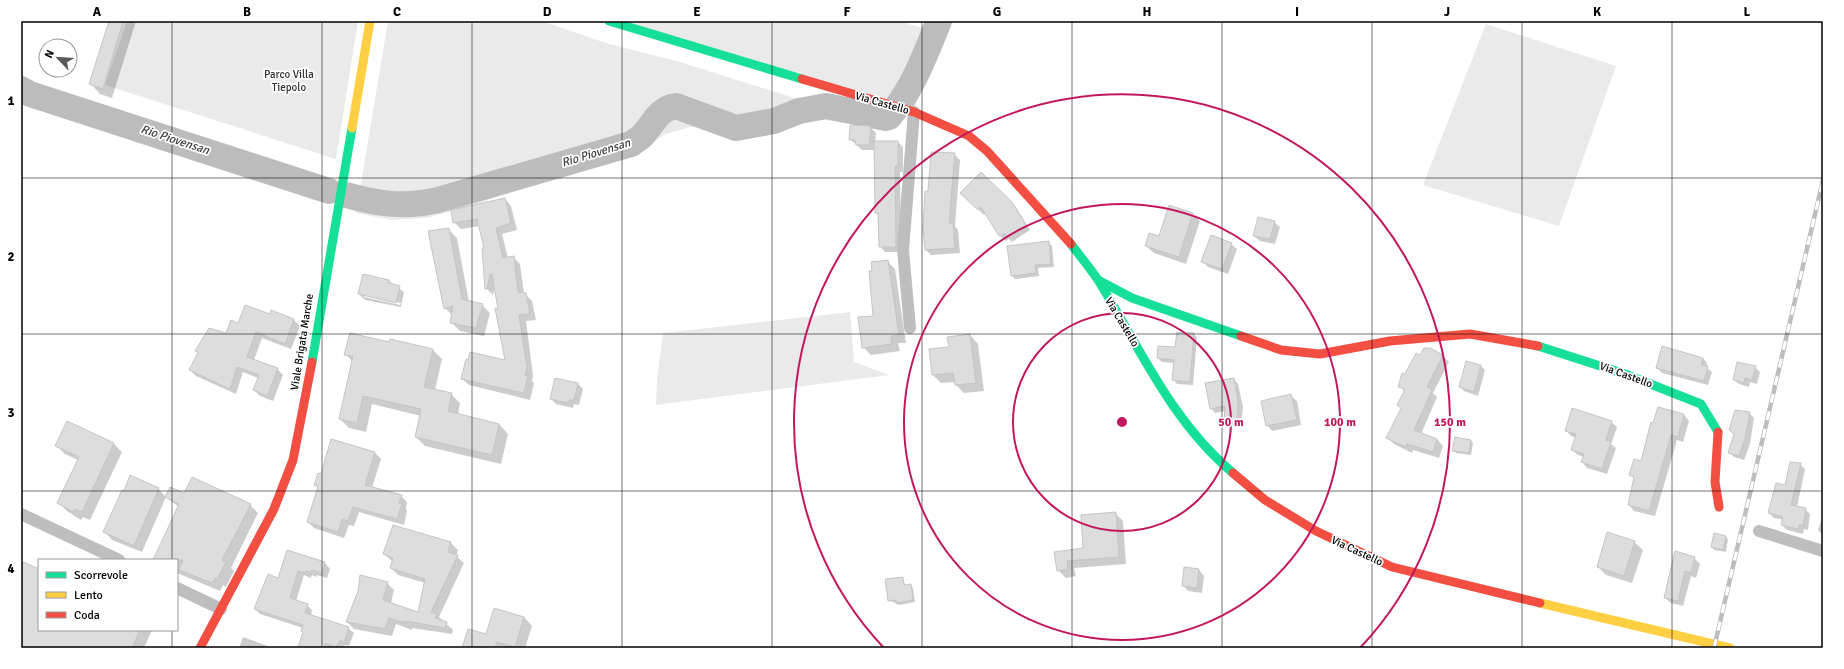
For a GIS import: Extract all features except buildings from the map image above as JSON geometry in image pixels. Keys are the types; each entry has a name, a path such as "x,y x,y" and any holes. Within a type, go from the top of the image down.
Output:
{"street":[{"name":"Viale Brigata Marche","path":"200,648 274,509 293,460 301,424 370,21"},
{"name":"Via Castello","path":"609,21 911,111 969,136 987,151 1065,236 1097,279 1172,407 1184,423 1217,460 1259,495 1316,531 1392,566 1459,584 1730,648"},
{"path":"910,328 903,250 911,111"},
{"name":"Via Castello","path":"1097,279 1132,298 1281,350 1320,354 1390,341 1470,334 1537,346 1625,374 1701,404 1718,432 1715,482 1719,507"},
{"path":"21,514 116,559"},
{"path":"1759,531 1823,551"},
{"path":"178,588 221,608"}],"green space":[{"name":"Parco Villa Tiepolo","path":"127,21 358,21 336,159 105,85"},
{"path":"388,21 542,21 606,43 680,62 890,128 824,120 690,127 666,134 648,144 471,206 426,218 391,220 356,213"},
{"path":"609,21 909,21 908,24 943,33 913,113"},
{"path":"1486,24 1616,66 1559,226 1423,185"},
{"path":"850,312 854,362 889,375 656,405 657,380 663,333"}],"waterway":[{"name":"Rio Piovensan","path":"346,195 370,201 392,204 414,204 438,200 631,144 642,136 664,110 676,106 736,128 774,121 799,111 826,106 886,118 889,117 912,83 939,21"},
{"name":"Rio Piovensan","path":"21,89 30,94 329,191"}],"railway":[{"path":"1714,648 1823,180"}],"traffic: fast":[{"path":"609,21 802,79"},
{"path":"312,362 352,128"},
{"path":"1071,244 1098,280 1174,407 1211,453 1233,473"},
{"path":"1098,280 1132,298 1241,336"},
{"path":"1538,346 1625,374 1701,404 1718,432"}],"traffic: slow":[{"path":"352,128 370,21"},
{"path":"1540,603 1730,648"}],"traffic: jam":[{"path":"802,79 914,112 969,136 987,151 1071,244"},
{"path":"1241,336 1281,350 1320,354 1390,341 1470,334 1538,346"},
{"path":"200,648 274,509 293,460 312,362"},
{"path":"1718,432 1715,482 1719,507"},
{"path":"1233,473 1265,500 1316,531 1392,567 1540,603"}]}
